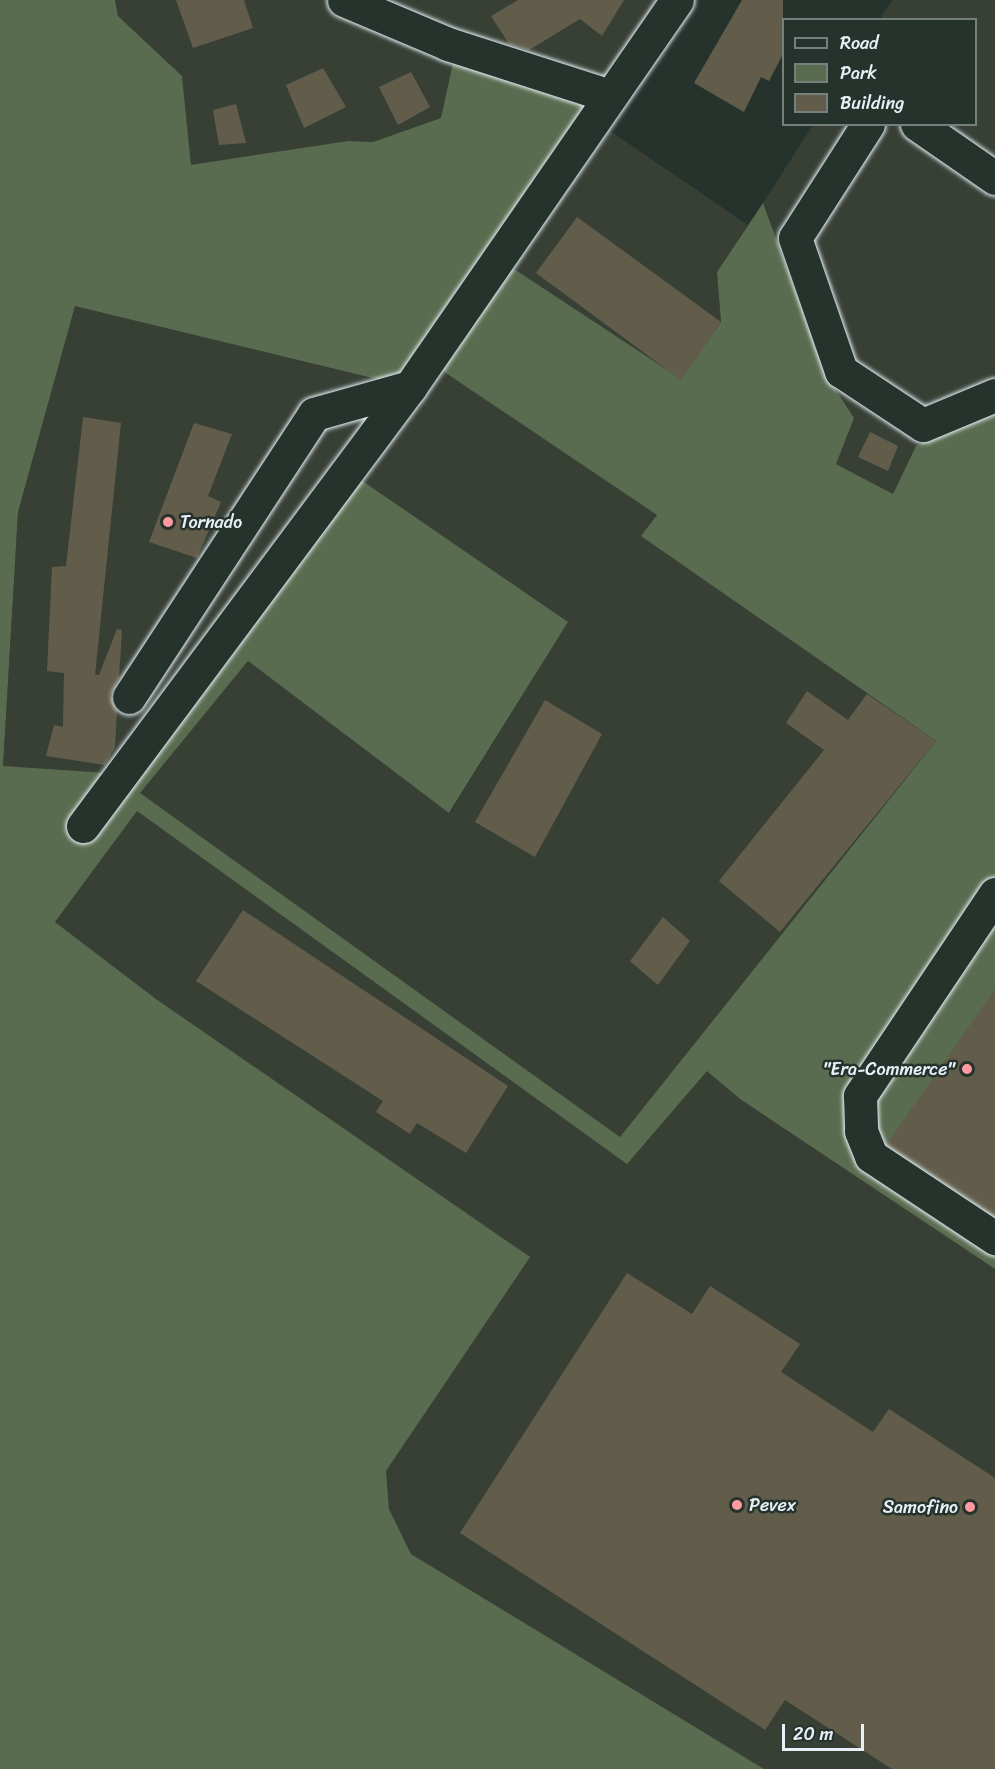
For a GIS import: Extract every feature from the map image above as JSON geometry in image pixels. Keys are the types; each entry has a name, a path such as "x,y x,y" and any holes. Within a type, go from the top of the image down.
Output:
{"street":[{"path":"344,0 448,44 610,96"},
{"path":"82,826 410,387 677,0"},
{"path":"867,126 795,238 841,371 923,425 995,395"},
{"path":"920,126 995,178"},
{"path":"129,698 314,414 410,387"},
{"path":"995,894 860,1096 861,1131 871,1156 995,1238"}],"shaded area":[{"path":"115,0 677,0 605,104 441,118 373,142 348,141 191,166 182,76 118,16"},
{"path":"892,0 995,0 995,413 916,446 893,494 836,464 826,376 763,203 812,126 977,126 977,18 881,18"},
{"path":"594,120 748,225 717,272 721,322 681,380 499,259"},
{"path":"75,306 428,361 657,515 642,536 936,741 620,1137 139,793 248,661 450,813 568,622 348,471 121,774 3,767 18,512"},
{"path":"137,811 627,1163 707,1070 740,1099 995,1269 995,1769 764,1769 411,1554 389,1509 386,1471 529,1257 156,999 55,922"}],"green space":[{"path":"0,0 115,0 118,16 182,76 191,165 348,141 373,142 441,118 455,54 605,104 499,259 681,379 721,322 717,272 763,203 826,375 854,418 836,464 893,494 916,446 995,413 995,1269 740,1099 707,1071 627,1164 137,811 55,922 156,999 530,1257 386,1471 389,1509 411,1554 764,1769 0,1769","holes":["75,306 410,387 428,361 657,515 641,536 936,741 620,1137 140,793 248,661 449,813 568,622 348,471 121,774 3,766 18,512"]}],"building":[{"path":"176,0 244,0 253,28 193,48"},
{"path":"518,0 624,0 602,36 580,19 529,50 509,44 491,16"},
{"path":"742,0 783,0 782,56 769,81 761,77 744,112 694,83"},
{"path":"323,68 346,107 304,128 286,85"},
{"path":"411,72 430,107 398,125 379,87"},
{"path":"236,104 246,143 219,145 213,110"},
{"path":"577,217 721,322 681,380 536,273"},
{"path":"83,417 121,423 95,675 99,675 117,629 122,630 119,678 110,695 117,711 115,747 105,765 46,756 54,725 63,727 64,673 47,671 52,567 66,566"},
{"path":"194,423 232,434 208,496 221,502 197,558 149,542"},
{"path":"870,432 898,446 888,471 858,457"},
{"path":"807,691 848,720 867,694 936,741 780,932 719,881 824,750 786,723"},
{"path":"545,700 602,734 535,857 475,822"},
{"path":"243,910 508,1086 466,1153 417,1123 410,1134 376,1112 383,1101 196,981"},
{"path":"663,917 690,941 658,985 630,961"},
{"name":"\"Era-Commerce\"","path":"995,989 995,1216 887,1144"},
{"name":"Pevex","path":"627,1273 692,1314 710,1286 800,1344 781,1372 873,1432 889,1409 995,1478 995,1769 892,1769 785,1700 765,1730 460,1533"}],"place":[{"name":"Tornado","path":"168,522"},
{"name":"\"Era-Commerce\"","path":"967,1069"},
{"name":"Pevex","path":"737,1505"},
{"name":"Samofino","path":"970,1507"}]}
